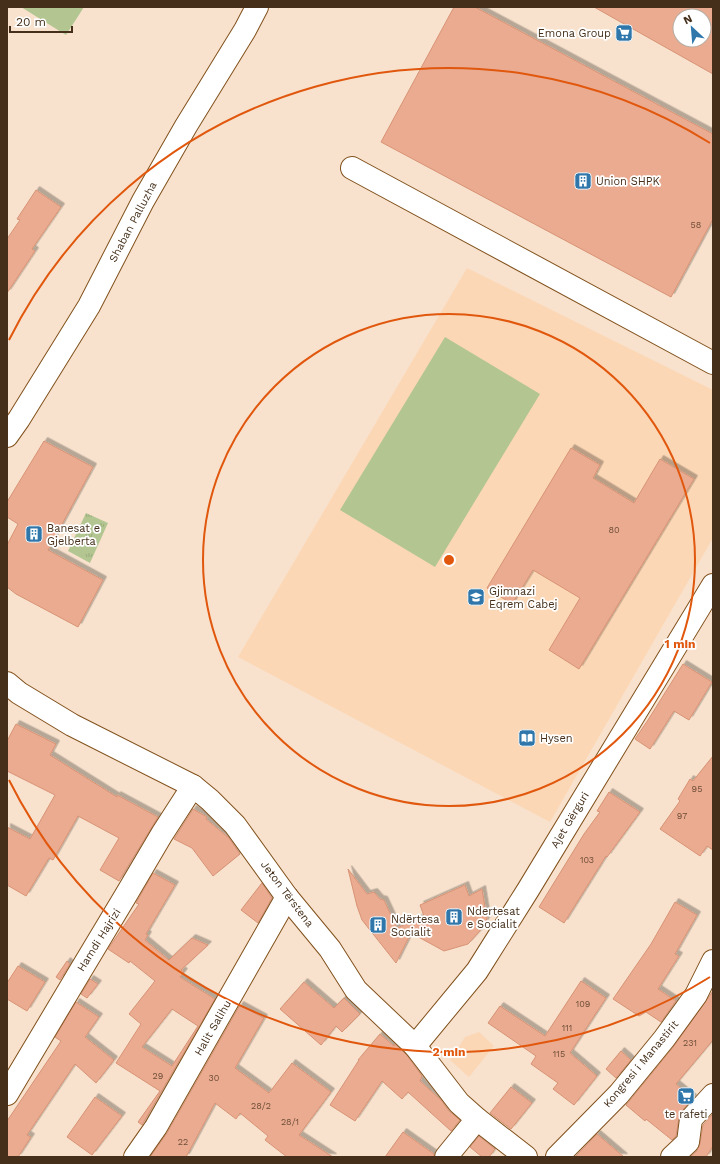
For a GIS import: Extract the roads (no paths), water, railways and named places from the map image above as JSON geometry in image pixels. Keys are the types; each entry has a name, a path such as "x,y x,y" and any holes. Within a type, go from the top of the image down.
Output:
{"street":[{"name":"Shaban Palluzha","path":"7,436 89,306 143,201 186,126 245,30 257,7"},
{"path":"352,168 713,363"},
{"name":"Ajet Gërguri","path":"415,1046 477,971 528,890 677,642 713,585"},
{"name":"Jeton Tërstena","path":"7,683 19,693 72,725 193,786 210,800 235,825 287,897 330,949 356,990 415,1046 459,1103 526,1157"},
{"name":"Hamdi Hajrizi","path":"7,1094 162,834 193,786"},
{"name":"Halit Salihu","path":"135,1157 156,1127 287,897"},
{"name":"Kongresi i Manastirit","path":"557,1157 619,1094 664,1038 696,995 713,961"},
{"path":"672,1157 688,1142 691,1119 713,1095"},
{"path":"446,1157 477,1119"}],"place":[{"name":"Emona Group","path":"624,33"},
{"name":"Union SHPK","path":"583,181"},
{"name":"Banesat e Gjelberta","path":"34,534"},
{"name":"Gjimnazi Eqrem Cabej","path":"476,597"},
{"name":"Hysen","path":"527,738"},
{"name":"Ndertesat e Socialit","path":"454,917"},
{"name":"Ndërtesa Socialit","path":"378,925"},
{"name":"te rafeti","path":"686,1096"}]}
